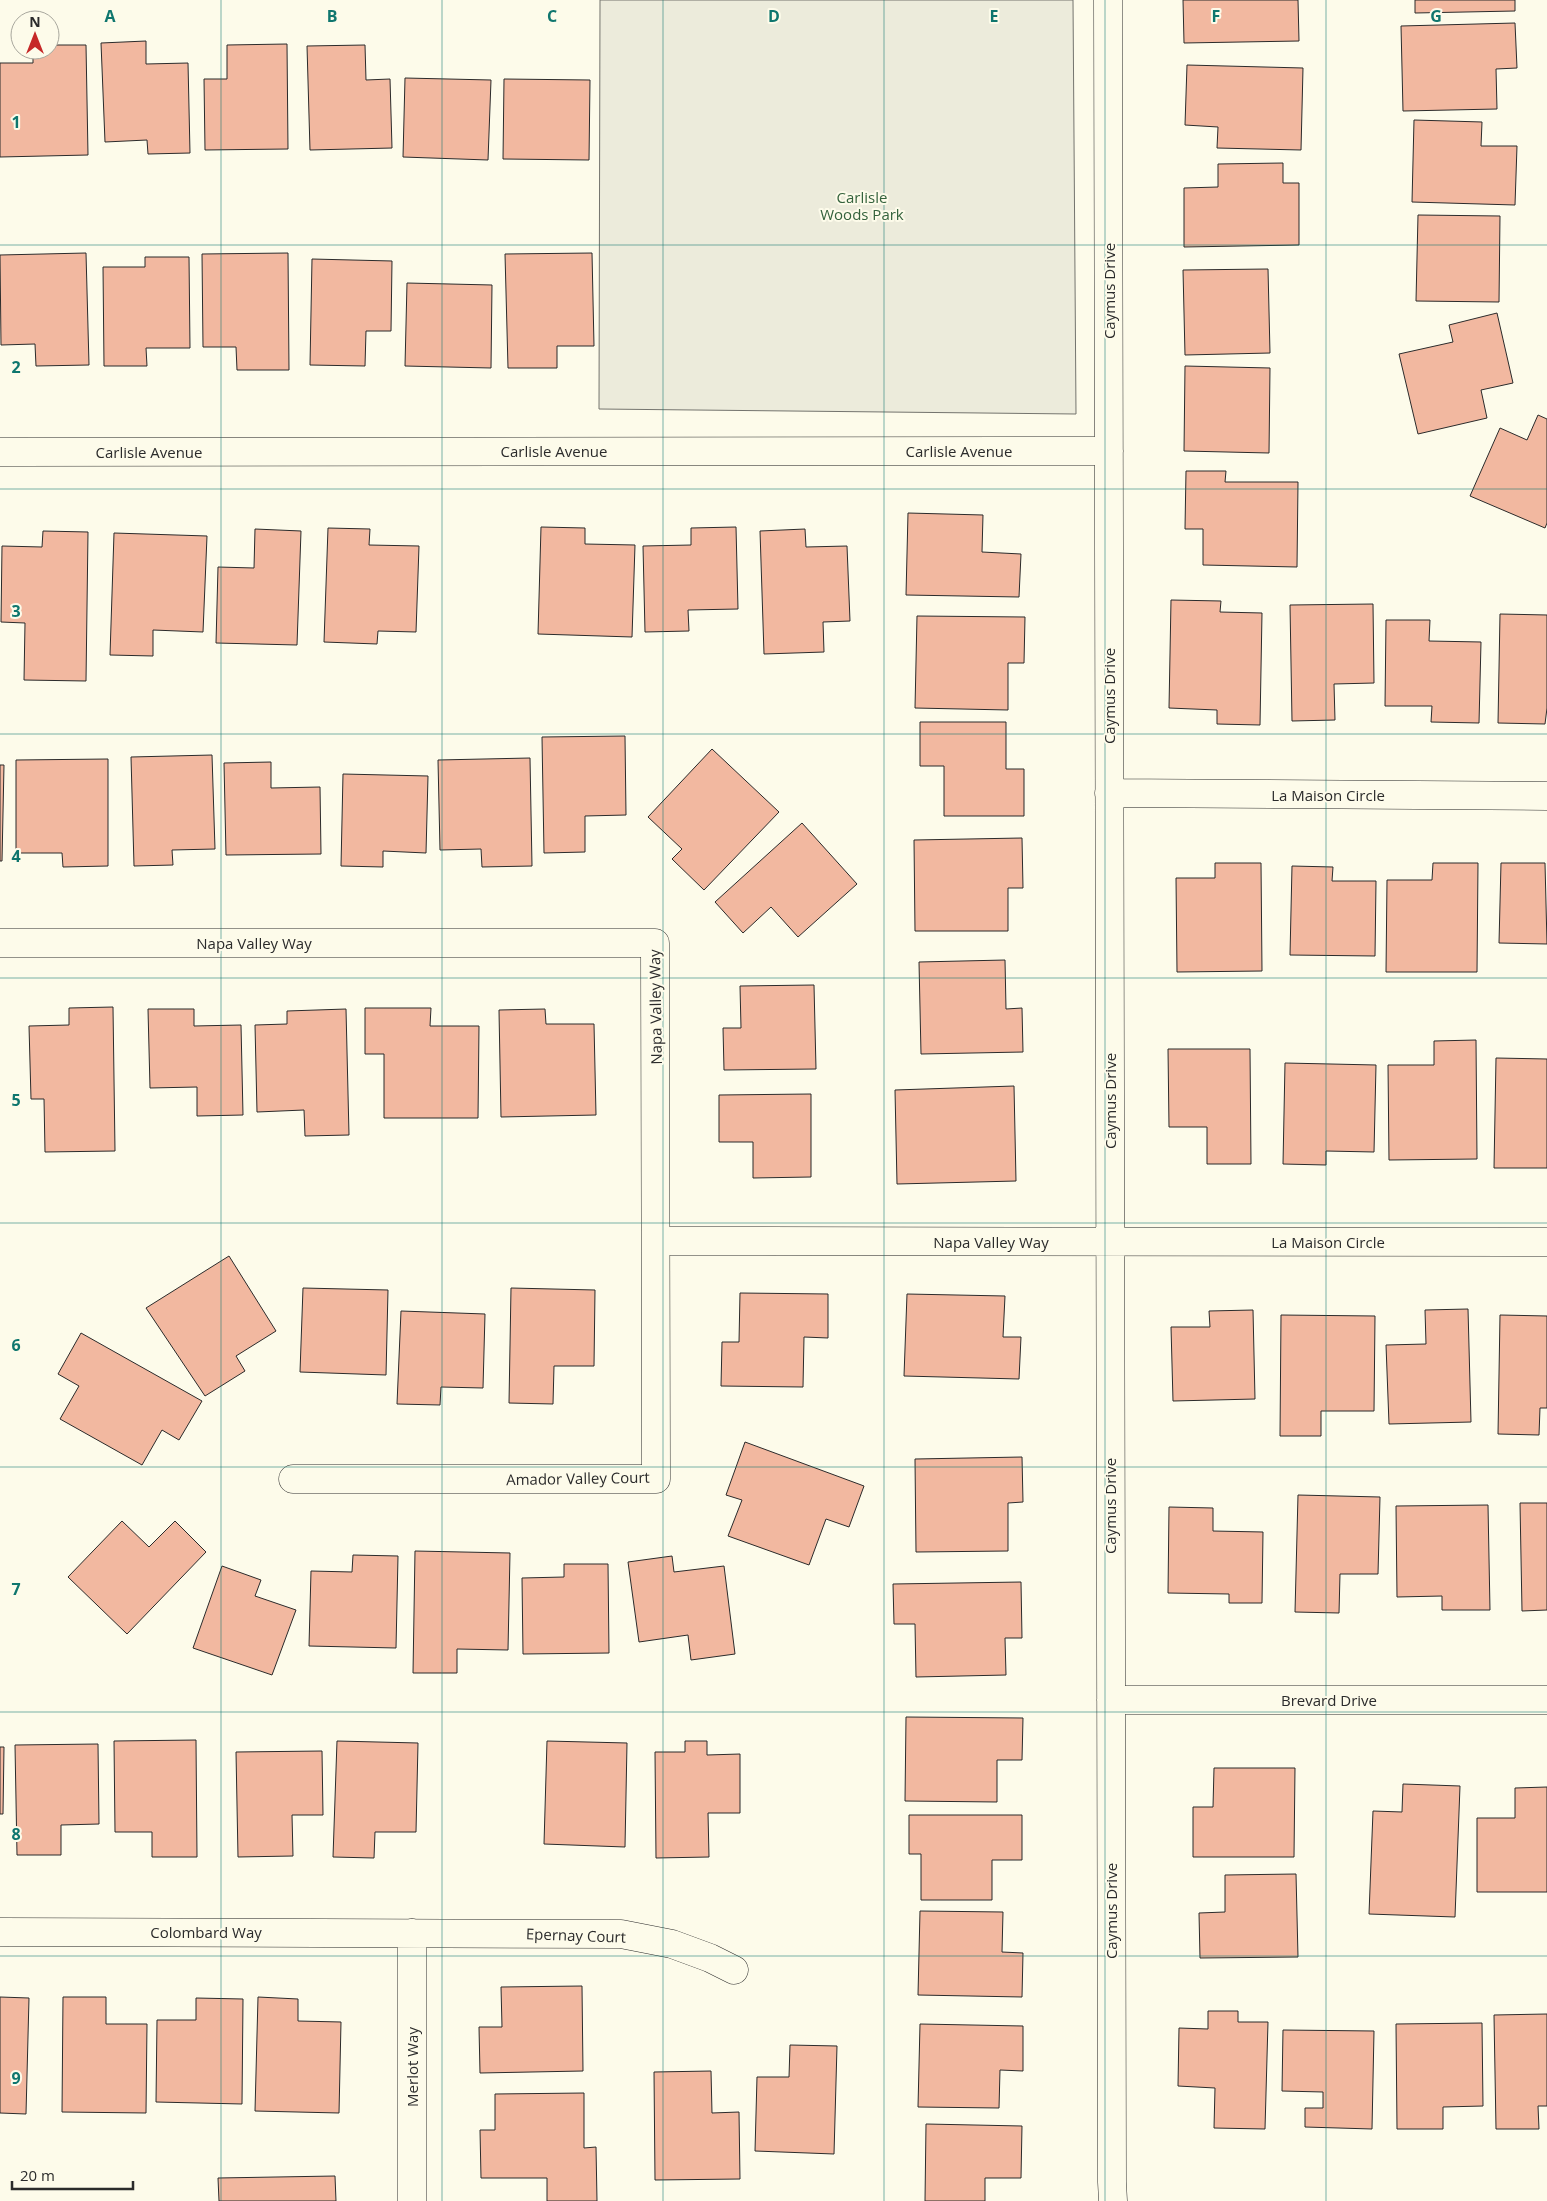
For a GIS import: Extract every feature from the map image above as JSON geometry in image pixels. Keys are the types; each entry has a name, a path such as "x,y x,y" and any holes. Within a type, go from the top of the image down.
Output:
{"street":[{"name":"Caymus Drive","path":"1108,0 1110,1700 1113,2201"},
{"name":"Carlisle Avenue","path":"0,452 1109,451"},
{"name":"La Maison Circle","path":"1110,793 1547,796"},
{"name":"Napa Valley Way","path":"0,943 655,943 656,1241 1110,1242"},
{"name":"Amador Valley Court","path":"293,1479 656,1480 656,1241"},
{"name":"La Maison Circle","path":"1110,1242 1547,1242"},
{"name":"Brevard Drive","path":"1110,1700 1547,1700"},
{"name":"Colombard Way","path":"0,1932 412,1933"},
{"name":"Epernay Court","path":"412,1933 621,1934 672,1944 710,1958 734,1970"},
{"name":"Merlot Way","path":"412,1933 412,2201"}],"green space":[{"name":"Carlisle Woods Park","path":"600,0 1073,0 1076,414 599,409"}],"building":[{"path":"1183,0 1298,0 1299,41 1184,43"},
{"path":"1415,0 1515,0 1515,11 1415,13"},
{"path":"1515,23 1517,68 1496,69 1497,109 1403,111 1401,26"},
{"path":"146,41 146,64 188,63 190,153 148,154 147,140 105,142 101,43"},
{"path":"287,44 288,149 205,150 204,79 227,79 227,45"},
{"path":"60,45 86,45 88,155 0,157 0,63 33,63 33,60 60,60"},
{"path":"365,45 366,80 390,79 392,148 310,150 307,46"},
{"path":"1187,65 1303,68 1301,150 1217,148 1218,127 1185,125"},
{"path":"405,78 491,80 488,160 403,157"},
{"path":"504,79 590,80 589,160 503,159"},
{"path":"1414,120 1482,122 1481,146 1517,146 1515,205 1412,202"},
{"path":"1283,163 1283,183 1299,183 1299,245 1184,247 1184,188 1218,187 1218,164"},
{"path":"1418,215 1500,216 1499,302 1416,301"},
{"path":"86,253 89,365 36,366 35,344 1,345 0,255"},
{"path":"288,253 289,370 237,370 236,347 203,347 202,254"},
{"path":"592,253 594,346 557,346 557,368 508,368 505,254"},
{"path":"145,257 189,257 190,348 146,348 147,366 104,366 103,267 145,267"},
{"path":"312,259 392,261 391,331 366,331 365,366 310,365"},
{"path":"1268,269 1270,353 1185,355 1183,270"},
{"path":"407,283 492,285 491,368 405,366"},
{"path":"1497,313 1513,383 1481,390 1487,418 1418,434 1399,354 1453,342 1449,325"},
{"path":"1185,366 1270,368 1269,453 1184,451"},
{"path":"1538,415 1547,419 1547,523 1545,528 1470,496 1500,428 1527,440"},
{"path":"1186,471 1226,471 1225,482 1298,482 1297,567 1203,565 1203,529 1185,529"},
{"path":"908,513 983,515 982,552 1021,554 1019,597 906,595"},
{"path":"541,527 585,528 585,544 635,545 632,637 538,634"},
{"path":"736,527 738,609 688,610 689,631 645,632 643,546 691,545 691,528"},
{"path":"328,528 370,529 369,545 419,546 416,632 378,631 377,644 324,642"},
{"path":"255,529 301,531 297,645 216,643 218,567 254,568"},
{"path":"805,529 806,547 847,546 850,621 823,622 824,652 764,654 760,531"},
{"path":"43,531 88,532 86,681 24,680 25,623 1,622 2,546 42,547"},
{"path":"114,533 207,536 203,632 153,630 153,656 110,655"},
{"path":"1171,600 1221,601 1220,612 1262,613 1260,725 1217,724 1217,710 1169,708"},
{"path":"1373,604 1374,683 1334,684 1335,720 1292,721 1290,605"},
{"path":"1500,614 1547,615 1547,708 1545,724 1498,723"},
{"path":"917,616 1025,617 1024,663 1008,663 1008,710 915,708"},
{"path":"1386,620 1430,620 1429,641 1481,642 1479,723 1431,722 1432,706 1385,706"},
{"path":"920,722 1006,722 1006,769 1024,769 1024,816 944,816 944,766 920,766"},
{"path":"625,736 626,815 585,816 585,852 544,853 542,737"},
{"path":"712,749 779,812 704,890 672,859 682,849 648,817"},
{"path":"212,755 215,849 172,850 173,865 134,866 131,757"},
{"path":"530,758 532,866 482,867 481,849 440,850 438,760"},
{"path":"108,759 108,866 63,867 62,853 16,853 16,760"},
{"path":"271,762 271,788 320,787 321,854 226,855 224,763"},
{"path":"0,765 4,765 2,861 0,861"},
{"path":"343,774 428,776 426,853 383,851 383,867 341,866"},
{"path":"802,823 857,884 798,937 771,907 743,933 715,902"},
{"path":"1022,838 1023,888 1008,888 1008,931 915,931 914,840"},
{"path":"1215,863 1261,863 1262,971 1177,972 1176,878 1215,878"},
{"path":"1433,863 1478,863 1477,972 1386,972 1387,880 1432,880"},
{"path":"1501,863 1545,863 1547,944 1499,943"},
{"path":"1292,866 1333,867 1332,881 1376,881 1375,956 1290,955"},
{"path":"1005,960 1006,1009 1022,1008 1023,1052 921,1054 919,962"},
{"path":"814,985 816,1069 724,1070 723,1028 741,1028 740,986"},
{"path":"113,1007 115,1151 45,1152 44,1099 31,1099 29,1026 69,1025 69,1008"},
{"path":"365,1008 431,1008 430,1026 479,1026 478,1118 384,1118 384,1054 365,1054"},
{"path":"148,1009 194,1009 194,1026 241,1025 243,1115 197,1116 197,1087 150,1088"},
{"path":"346,1009 349,1135 305,1136 304,1110 257,1112 255,1025 287,1024 287,1011"},
{"path":"545,1009 546,1024 594,1024 596,1115 501,1117 499,1010"},
{"path":"1476,1040 1477,1159 1389,1160 1388,1065 1434,1065 1434,1041"},
{"path":"1168,1049 1250,1049 1251,1164 1207,1164 1207,1127 1169,1127"},
{"path":"1496,1058 1547,1059 1547,1168 1494,1168"},
{"path":"1285,1063 1376,1065 1374,1152 1326,1151 1326,1165 1283,1164"},
{"path":"1014,1086 1016,1181 897,1184 895,1090"},
{"path":"811,1094 811,1177 753,1178 753,1142 719,1142 719,1095"},
{"path":"229,1256 276,1331 236,1356 245,1371 205,1396 146,1308"},
{"path":"303,1288 388,1290 386,1375 300,1372"},
{"path":"511,1288 595,1290 594,1366 554,1366 553,1404 509,1403"},
{"path":"740,1293 828,1294 828,1338 804,1337 803,1387 721,1386 722,1342 739,1342"},
{"path":"907,1294 1005,1296 1003,1337 1021,1337 1019,1379 904,1376"},
{"path":"1468,1309 1471,1422 1389,1424 1386,1345 1426,1344 1425,1310"},
{"path":"1253,1310 1255,1399 1173,1401 1171,1327 1210,1327 1209,1311"},
{"path":"401,1311 485,1314 483,1388 441,1387 440,1405 397,1404"},
{"path":"1281,1315 1375,1316 1374,1411 1321,1411 1321,1436 1280,1436"},
{"path":"1500,1315 1547,1316 1547,1408 1540,1408 1539,1435 1498,1434"},
{"path":"81,1333 202,1401 179,1440 162,1430 142,1465 60,1419 79,1386 58,1374"},
{"path":"745,1442 864,1486 849,1527 826,1519 809,1565 728,1536 742,1500 726,1495"},
{"path":"1022,1457 1023,1502 1008,1503 1008,1551 916,1552 915,1459"},
{"path":"1298,1495 1380,1497 1378,1574 1340,1574 1339,1613 1295,1612"},
{"path":"1520,1503 1547,1503 1547,1610 1522,1611"},
{"path":"1488,1505 1490,1610 1442,1610 1442,1596 1397,1597 1396,1506"},
{"path":"1169,1507 1213,1508 1213,1531 1263,1532 1262,1603 1229,1603 1229,1594 1168,1593"},
{"path":"122,1521 149,1547 175,1521 206,1552 127,1634 68,1577"},
{"path":"415,1551 510,1553 508,1650 457,1649 457,1673 413,1673"},
{"path":"353,1555 398,1556 396,1648 309,1646 311,1571 352,1572"},
{"path":"672,1556 674,1572 724,1566 735,1654 691,1660 688,1635 639,1642 628,1562"},
{"path":"564,1564 608,1564 609,1653 523,1654 522,1578 564,1577"},
{"path":"222,1566 261,1580 255,1596 296,1610 272,1675 193,1648"},
{"path":"1021,1582 1022,1638 1005,1638 1006,1675 916,1677 915,1624 894,1624 893,1584"},
{"path":"906,1717 1023,1718 1022,1760 997,1760 997,1802 905,1801"},
{"path":"196,1740 197,1857 152,1857 152,1832 115,1832 114,1741"},
{"path":"337,1741 418,1743 416,1832 375,1832 374,1858 333,1857"},
{"path":"547,1741 627,1743 625,1847 544,1844"},
{"path":"685,1741 707,1741 707,1755 740,1754 740,1813 708,1813 709,1857 656,1858 655,1752 685,1752"},
{"path":"98,1744 99,1824 61,1825 61,1855 17,1855 15,1745"},
{"path":"0,1747 4,1747 3,1814 0,1814"},
{"path":"322,1751 323,1815 292,1815 293,1856 238,1857 236,1752"},
{"path":"1214,1768 1295,1768 1294,1857 1193,1857 1193,1807 1213,1807"},
{"path":"1403,1784 1460,1786 1455,1917 1369,1914 1373,1811 1402,1812"},
{"path":"1547,1787 1547,1892 1477,1892 1477,1818 1515,1818 1515,1788"},
{"path":"909,1815 1022,1815 1022,1860 992,1860 992,1900 921,1900 921,1854 909,1854"},
{"path":"1296,1874 1298,1957 1200,1958 1199,1913 1225,1912 1225,1875"},
{"path":"920,1911 1003,1912 1002,1952 1023,1953 1022,1997 918,1995"},
{"path":"582,1986 583,2071 480,2073 479,2027 502,2027 501,1987"},
{"path":"0,1997 29,1998 26,2114 0,2113"},
{"path":"63,1997 106,1997 106,2024 147,2024 146,2113 62,2112"},
{"path":"258,1997 298,1999 298,2021 341,2022 339,2113 255,2111"},
{"path":"196,1998 243,1999 242,2104 156,2102 157,2020 196,2020"},
{"path":"1208,2011 1238,2011 1238,2022 1268,2022 1265,2129 1214,2128 1215,2088 1178,2086 1179,2028 1208,2029"},
{"path":"1547,2014 1547,2106 1538,2106 1539,2129 1496,2129 1494,2015"},
{"path":"1482,2023 1483,2106 1443,2107 1443,2129 1397,2129 1396,2024"},
{"path":"920,2024 1023,2026 1023,2071 1000,2070 999,2108 918,2107"},
{"path":"1283,2030 1374,2031 1372,2129 1305,2127 1305,2108 1323,2108 1323,2092 1282,2091"},
{"path":"790,2045 837,2046 834,2154 755,2151 757,2077 789,2077"},
{"path":"711,2071 712,2113 739,2112 740,2179 655,2180 654,2072"},
{"path":"584,2093 584,2148 596,2147 597,2201 547,2201 547,2178 481,2178 480,2130 495,2130 495,2094"},
{"path":"926,2124 1022,2126 1021,2178 985,2178 985,2201 925,2201"},
{"path":"335,2176 336,2201 219,2201 218,2178"}]}
